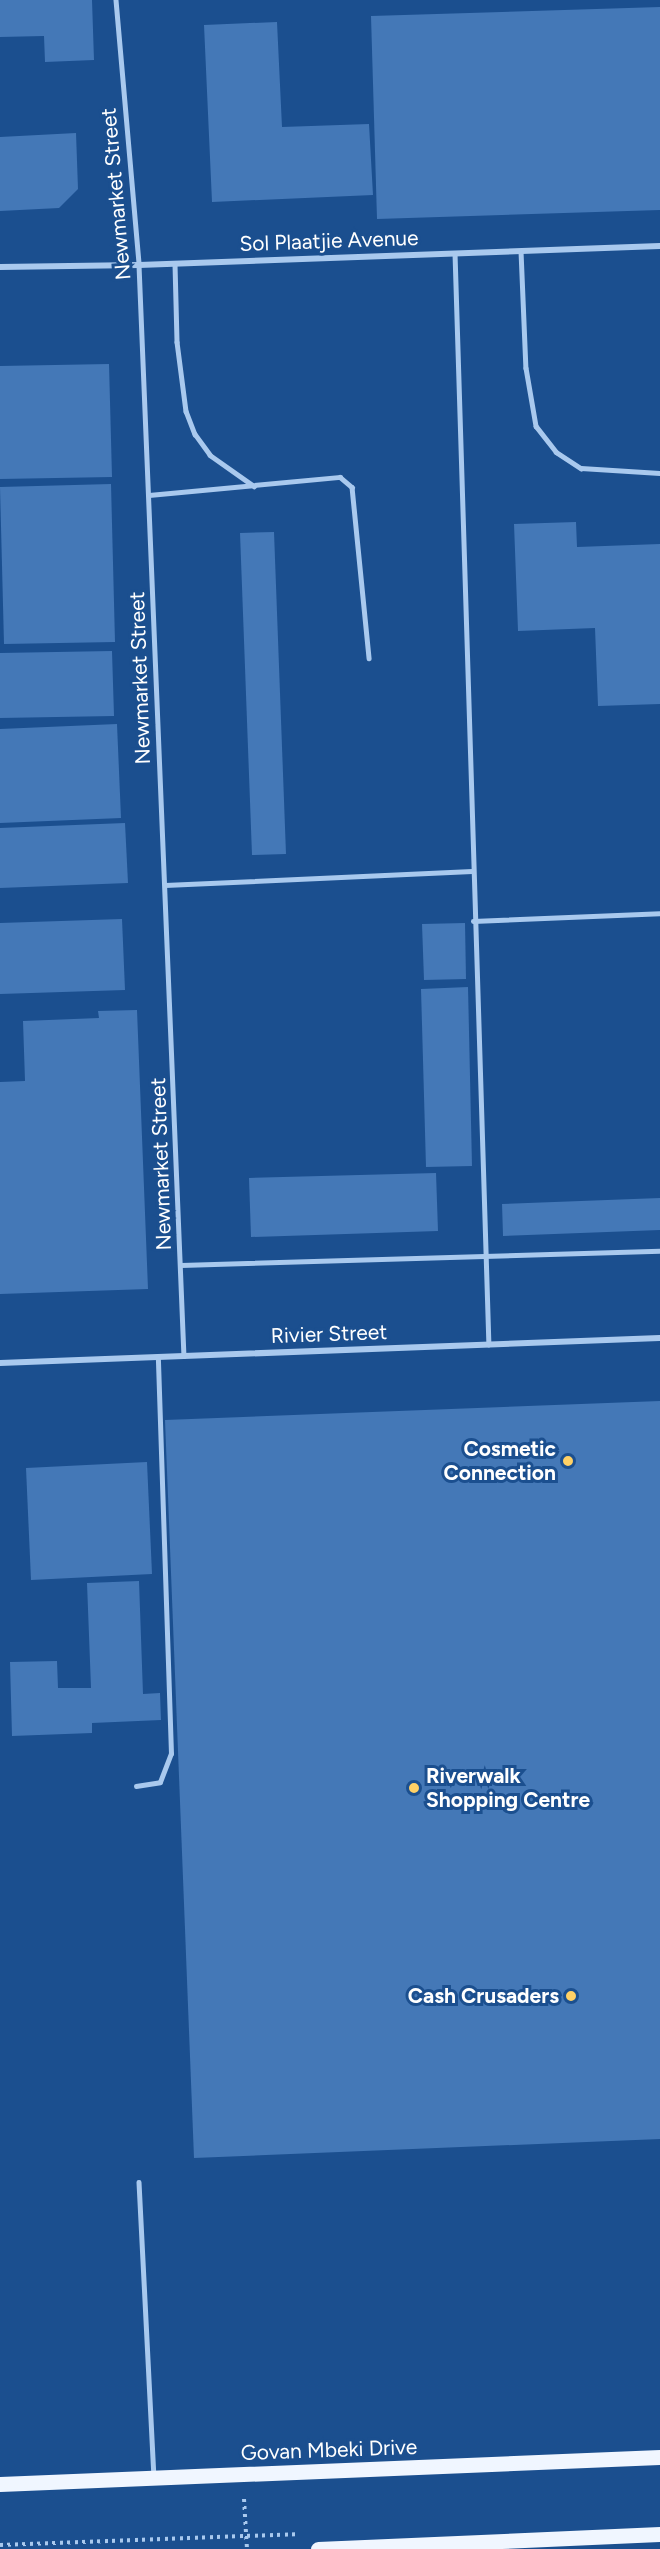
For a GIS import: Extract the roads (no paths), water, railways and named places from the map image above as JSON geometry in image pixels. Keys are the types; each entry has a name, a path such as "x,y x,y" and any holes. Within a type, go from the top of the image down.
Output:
{"main road":[{"name":"Govan Mbeki Drive","path":"0,2484 660,2457"},
{"path":"318,2549 660,2534"}],"street":[{"name":"Sol Plaatjie Avenue","path":"0,267 139,266 660,246"},
{"name":"Rivier Street","path":"0,1363 660,1338"}],"lane":[{"name":"Newmarket Street","path":"116,0 139,266 184,1356"},
{"path":"521,250 526,368 536,426 556,452 581,468 660,472"},
{"path":"455,253 473,921 489,1344"},
{"path":"175,264 177,342 186,411 195,434 210,455 254,486"},
{"path":"149,495 340,477 352,487 369,658"},
{"path":"165,885 472,871"},
{"path":"473,921 660,913"},
{"path":"182,1265 660,1251"},
{"path":"136,1786 160,1782 171,1754 158,1357"},
{"path":"139,2182 154,2478"}],"place":[{"name":"Cosmetic Connection","path":"568,1461"},
{"name":"Riverwalk Shopping Centre","path":"414,1788"},
{"name":"Cash Crusaders","path":"571,1996"}]}
